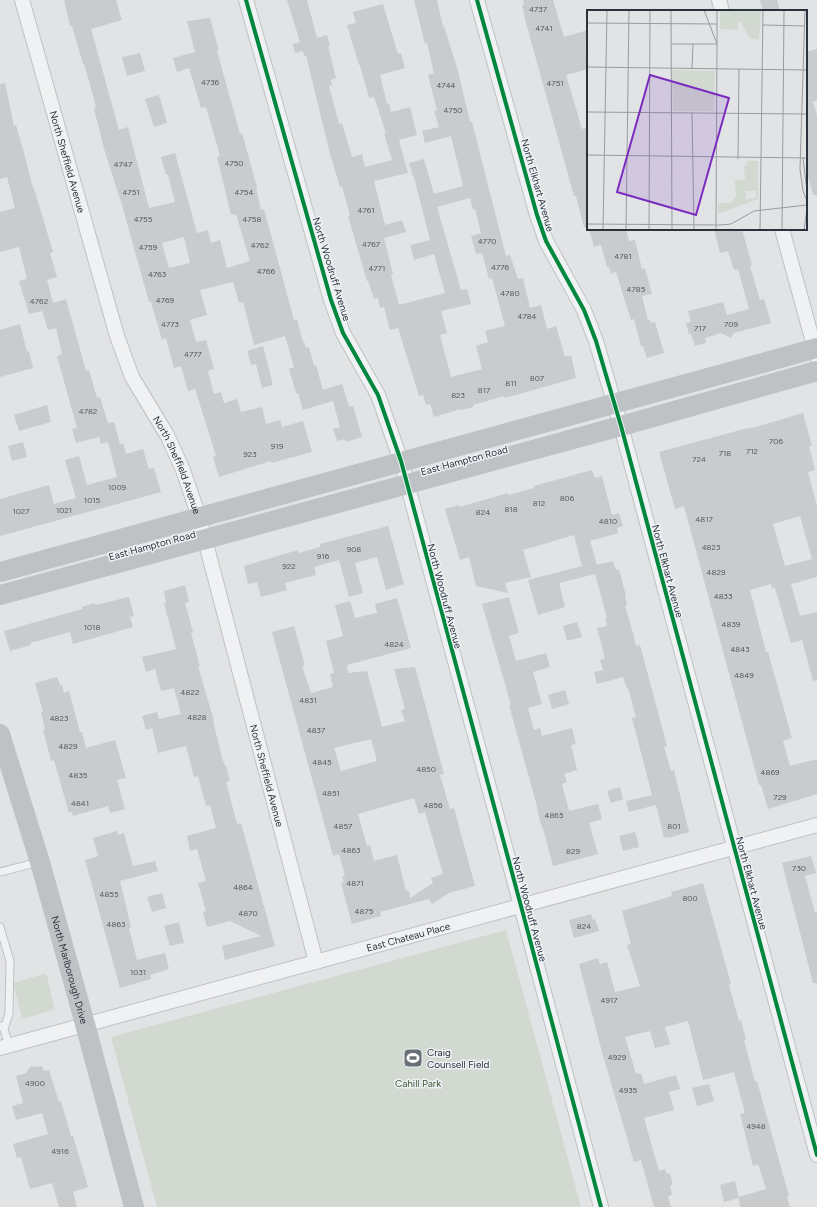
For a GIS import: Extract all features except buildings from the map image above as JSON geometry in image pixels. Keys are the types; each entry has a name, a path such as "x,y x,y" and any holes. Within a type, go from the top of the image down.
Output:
{"main road":[{"name":"East Hampton Road","path":"0,572 614,403 816,351"},
{"name":"East Hampton Road","path":"0,594 621,426 817,370"},
{"name":"North Marlborough Drive","path":"0,734 40,862 134,1207"}],"street":[{"name":"North Sheffield Avenue","path":"22,0 117,336 132,377 167,435 184,470 200,517 316,962"},
{"name":"North Woodruff Avenue","path":"246,0 331,300 343,333 378,395 401,461 601,1207"},
{"name":"North Elkhart Avenue","path":"477,0 537,215 549,247 584,310 596,341 621,426 817,1155"},
{"path":"719,0 722,10"},
{"path":"782,230 816,351"},
{"name":"East Chateau Place","path":"4,1047 817,825"}],"lane":[{"path":"0,872 40,862"},
{"path":"0,927 10,961 9,1014 2,1027 4,1047"}],"green space":[{"name":"Cahill Park","path":"506,930 581,1207 157,1207 111,1037"},
{"path":"44,974 47,976 54,1007 53,1010 26,1018 22,1017 13,983"}],"cycle path":[{"path":"246,0 331,300 343,333 378,395 401,461 601,1207"},
{"path":"477,0 537,215 546,241 584,310 596,341 621,426 817,1155"}],"place":[{"name":"Craig Counsell Field","path":"413,1058"}]}
